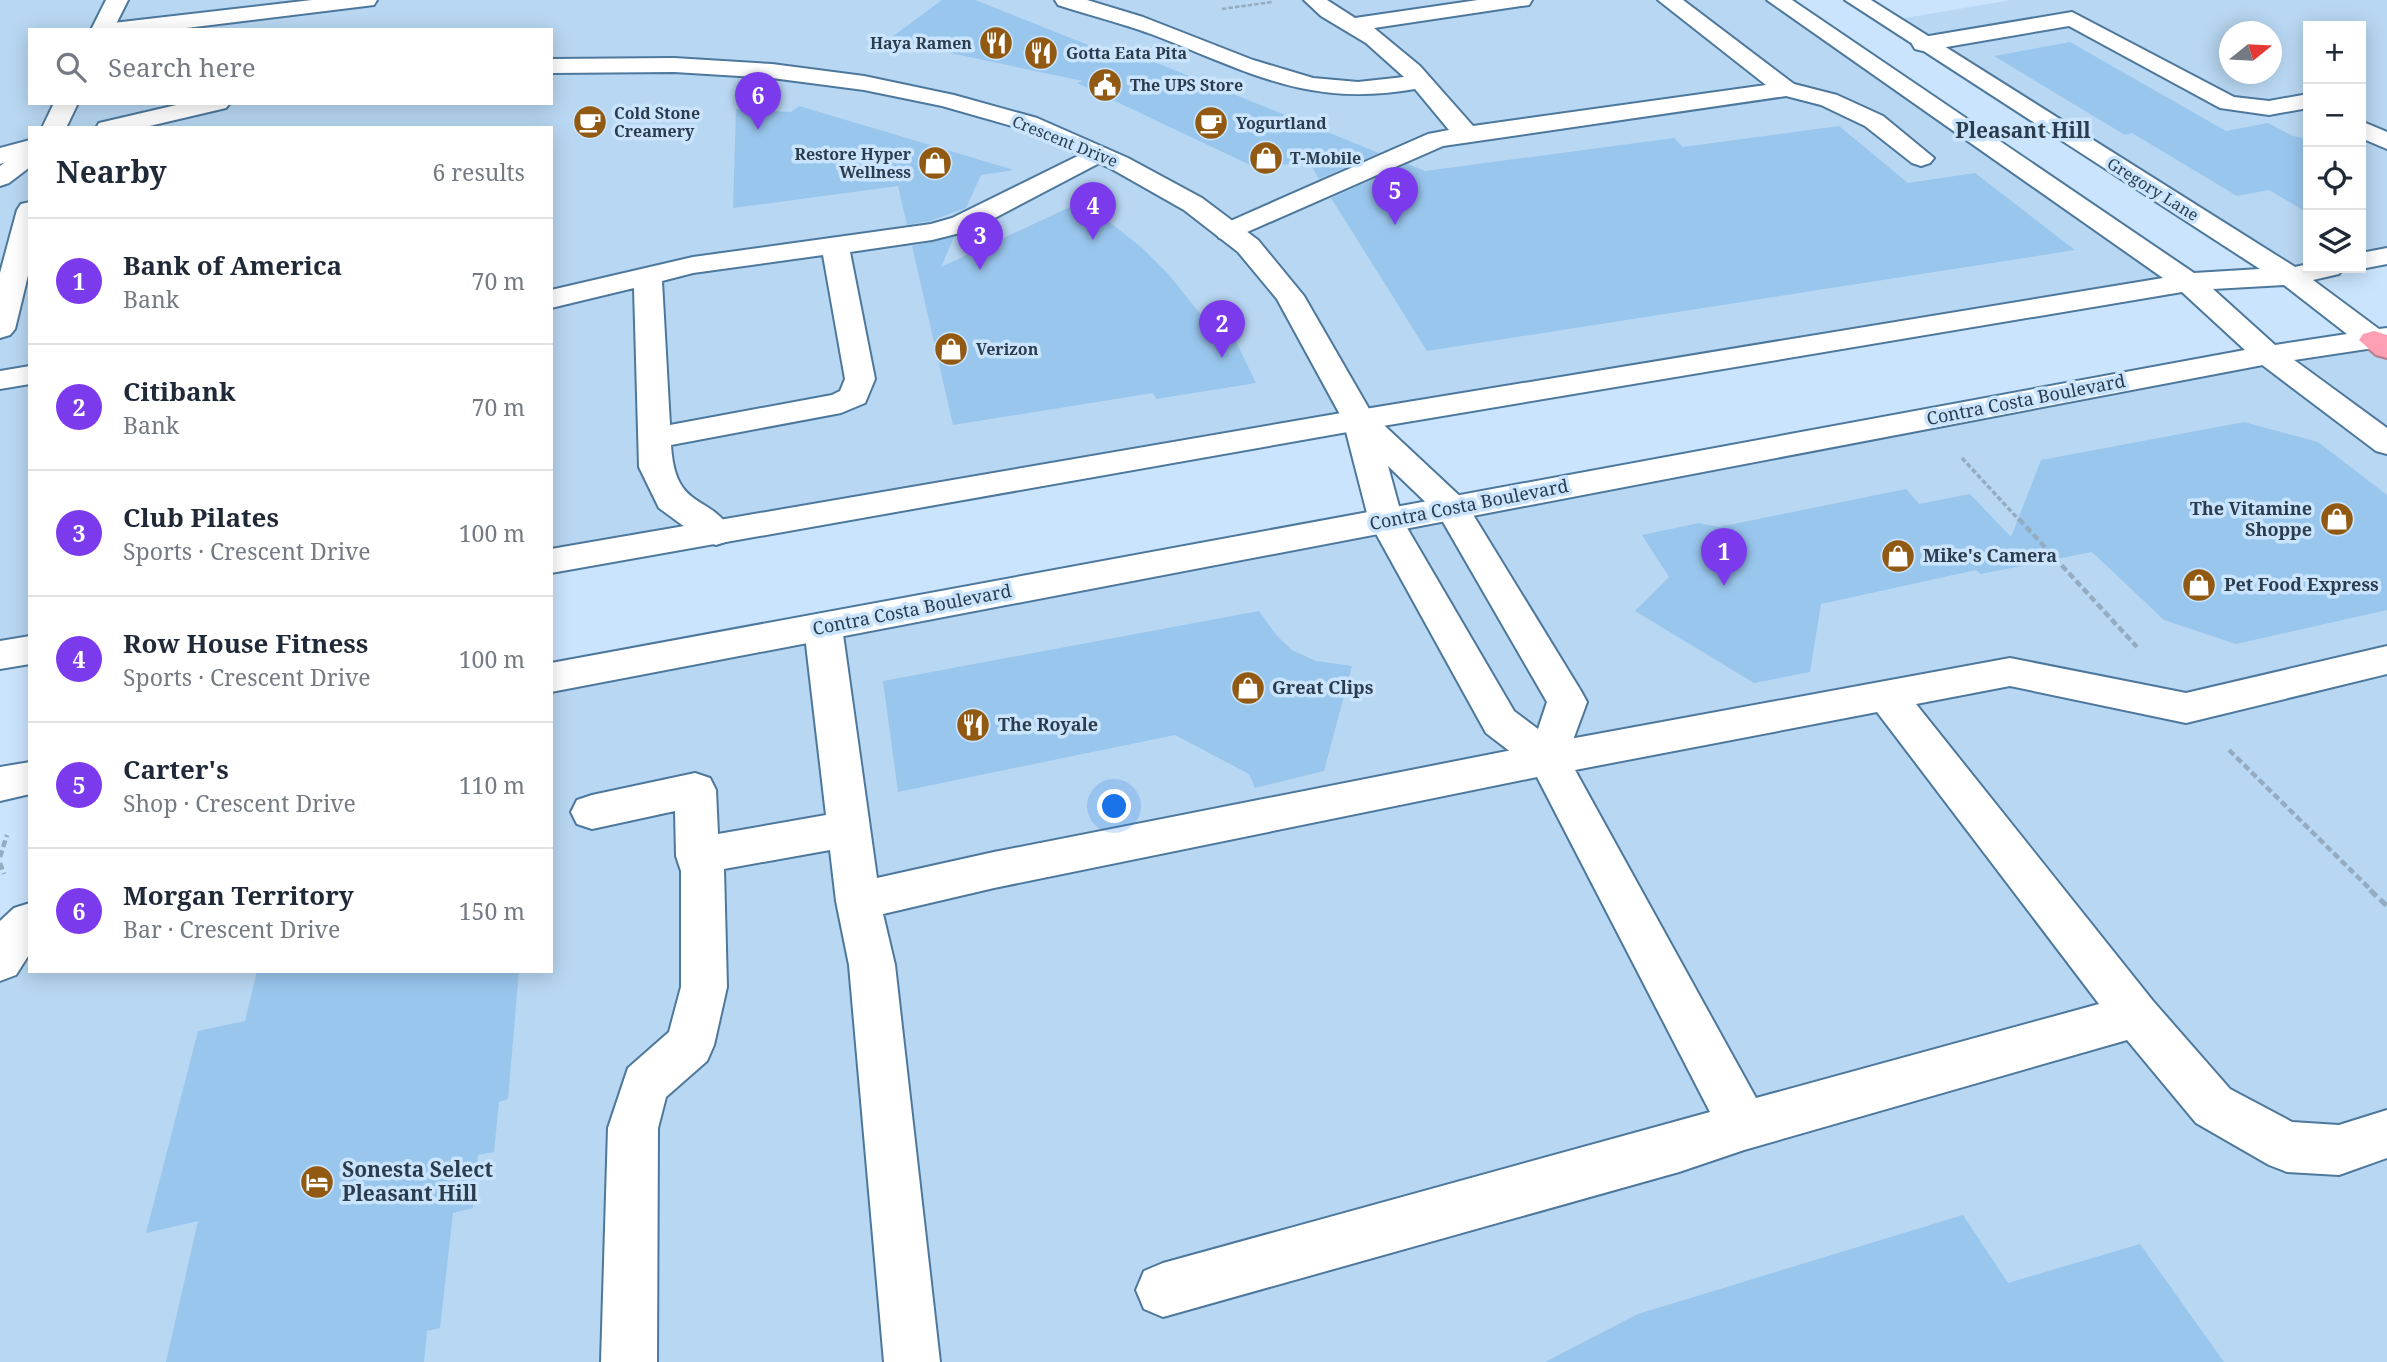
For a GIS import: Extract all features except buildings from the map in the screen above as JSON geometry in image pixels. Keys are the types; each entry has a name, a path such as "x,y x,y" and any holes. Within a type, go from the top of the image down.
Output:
{"main road":[{"path":"103,28 117,0"},
{"path":"130,28 366,0"},
{"path":"1066,0 1147,25 1237,62 1294,81 1338,88 1381,88 1422,81"},
{"path":"1315,0 1322,8 1373,37 1422,81 1467,135"},
{"path":"1352,25 1521,0"},
{"path":"1669,0 1786,89"},
{"path":"1778,0 2188,282 2268,355 2387,444"},
{"name":"Gregory Lane","path":"1847,7 1930,48 2290,276 2383,342"},
{"path":"1930,48 2072,19 2228,103 2269,108 2303,102"},
{"name":"Crescent Drive","path":"553,66 674,65 772,71 864,83 946,100 1028,124 1098,154 1194,204 1248,246 1290,296 1359,420 1386,521 1500,722 1548,760"},
{"path":"1229,232 1437,139 1680,102 1786,89 1829,100 1874,121 1921,158"},
{"path":"55,126 65,105"},
{"path":"117,126 209,105"},
{"path":"2366,131 2387,142"},
{"path":"0,156 28,148"},
{"path":"553,299 693,265 932,232 962,224 1098,154"},
{"path":"0,178 28,157"},
{"path":"0,329 28,217"},
{"path":"654,438 841,403 854,396 860,379 835,245"},
{"path":"2366,260 2387,256"},
{"path":"553,561 1359,420 2188,282 2305,273"},
{"path":"648,275 656,467 671,500 716,533"},
{"name":"Contra Costa Boulevard","path":"553,678 2268,355 2383,342"},
{"path":"0,380 28,376"},
{"path":"1359,420 1452,508 1567,702 1548,760 1744,1126"},
{"path":"823,627 848,829 872,965 912,1362"},
{"path":"0,656 28,650"},
{"path":"859,901 1034,862 2010,672 2186,708 2387,660"},
{"path":"1887,696 2136,1016 2213,1106 2287,1147 2339,1150 2387,1134"},
{"path":"0,784 28,778"},
{"path":"592,813 695,790 697,856 702,871 704,988 690,1045 645,1084 633,1128 629,1362"},
{"path":"697,856 848,829"},
{"path":"0,961 16,935 28,924"},
{"path":"1163,1290 1679,1147 1744,1126 2136,1016"}],"path":[{"path":"0,857 10,827"},
{"path":"0,863 4,874"}],"shaded area":[{"path":"0,0 1778,0 2188,282 553,561 553,126 28,126 28,650 0,655"},
{"path":"2011,0 2387,0 2387,256 2366,260 2366,21 2303,21 2305,273 2290,276 1888,21"},
{"path":"2387,337 2387,1362 0,1362 0,961 28,925 28,973 553,973 553,678"}],"place":[{"name":"Haya Ramen","path":"996,43"},
{"name":"Gotta Eata Pita","path":"1041,53"},
{"name":"The UPS Store","path":"1105,85"},
{"name":"Cold Stone Creamery","path":"590,122"},
{"name":"Yogurtland","path":"1211,123"},
{"name":"Morgan Territory","path":"758,130"},
{"name":"T-Mobile","path":"1266,158"},
{"name":"Restore Hyper Wellness","path":"935,163"},
{"name":"Carter's","path":"1395,225"},
{"name":"Row House Fitness","path":"1093,240"},
{"name":"Club Pilates","path":"980,270"},
{"name":"Verizon","path":"951,349"},
{"name":"Citibank","path":"1222,358"},
{"name":"The Vitamine Shoppe","path":"2337,519"},
{"name":"Mike's Camera","path":"1898,556"},
{"name":"Pet Food Express","path":"2199,585"},
{"name":"Bank of America","path":"1724,586"},
{"name":"Great Clips","path":"1248,688"},
{"name":"The Royale","path":"973,725"},
{"name":"Sonesta Select Pleasant Hill","path":"317,1182"}],"district":[{"name":"Pleasant Hill","path":"2023,131"}]}
